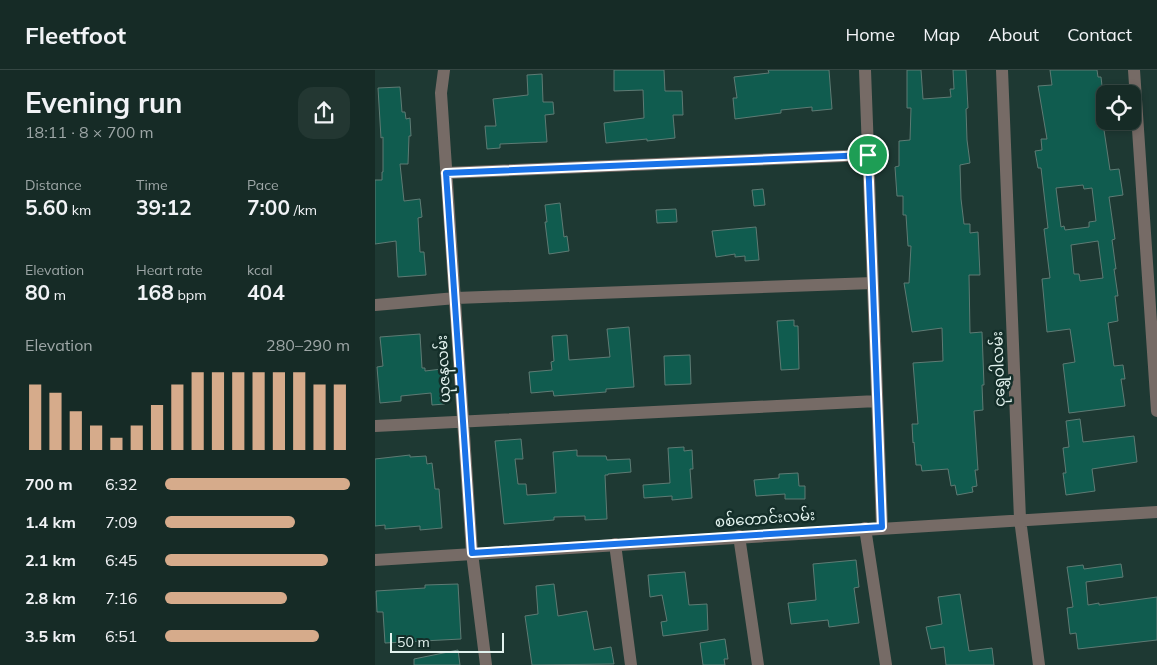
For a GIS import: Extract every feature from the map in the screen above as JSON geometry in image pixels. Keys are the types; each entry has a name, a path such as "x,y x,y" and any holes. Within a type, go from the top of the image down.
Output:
{"street":[{"name":"ယုဇနလမ်း","path":"444,70 441,93 472,553 486,665"},
{"path":"865,70 882,527"},
{"name":"ငုရွှေဝါလမ်း","path":"1002,70 1020,519 1039,665"},
{"path":"1134,70 1152,265 1157,411"},
{"path":"446,173 868,155"},
{"path":"375,305 455,298 873,283"},
{"path":"375,426 877,401"},
{"name":"စစ်တောင်းလမ်း","path":"375,560 865,528 1157,512"},
{"path":"865,528 886,665"},
{"path":"739,536 758,665"},
{"path":"615,544 631,665"}],"building":[{"path":"614,70 664,70 665,91 682,91 683,115 673,115 675,138 606,143 604,123 644,118 643,90 614,91"},
{"path":"768,70 829,70 832,109 812,111 812,107 781,110 781,113 735,119 733,98 737,98 734,77 769,73"},
{"path":"907,70 921,70 923,99 951,97 950,89 954,89 953,70 966,70 967,140 970,163 960,165 961,199 964,224 970,224 970,233 978,232 980,275 969,275 970,333 982,332 984,385 982,385 983,410 974,411 978,470 975,470 977,486 972,487 973,492 957,495 955,485 951,486 948,469 922,471 921,465 916,465 913,443 912,424 918,424 913,363 943,361 942,328 912,332 904,283 909,283 911,246 908,246 906,215 903,215 903,196 897,196 895,167 899,166 899,141 910,140 911,108 907,108"},
{"path":"1050,70 1097,70 1098,77 1101,77 1102,85 1096,85 1096,130 1104,130 1110,170 1119,169 1123,195 1109,197 1115,239 1112,240 1118,296 1115,296 1118,321 1108,323 1114,366 1123,365 1125,379 1121,379 1125,406 1069,413 1063,364 1075,362 1070,329 1047,332 1042,279 1050,278 1044,229 1048,228 1041,168 1038,168 1035,151 1042,150 1041,139 1047,139 1038,86 1052,85","holes":["1083,185 1084,189 1092,188 1096,221 1089,222 1089,227 1065,230 1064,226 1061,227 1056,188","1098,241 1103,278 1080,281 1079,274 1074,274 1071,245"]},
{"path":"542,74 543,102 553,102 554,114 545,115 547,142 500,144 500,148 487,149 485,126 496,126 493,99 528,95 527,75"},
{"path":"400,87 402,112 405,112 406,119 410,118 411,136 409,136 408,164 400,164 404,201 420,199 422,217 418,218 420,252 424,252 426,275 398,277 396,241 375,244 375,180 382,180 383,172 383,137 381,138 378,88"},
{"path":"763,189 765,205 754,206 752,190"},
{"path":"560,203 564,237 567,236 569,251 549,254 545,205"},
{"path":"676,209 677,222 657,223 656,210"},
{"path":"756,227 759,260 745,261 745,256 735,257 735,254 716,257 712,231"},
{"path":"794,320 794,326 798,326 799,369 781,370 777,321"},
{"path":"629,327 634,387 606,389 606,392 554,396 553,391 531,393 529,372 552,370 551,362 554,361 552,336 567,335 569,360 610,357 607,329"},
{"path":"420,334 422,368 425,368 425,371 442,369 445,404 432,405 431,393 401,396 401,401 380,403 377,367 383,366 380,337"},
{"path":"690,355 691,384 665,385 664,356"},
{"path":"1080,419 1083,442 1134,436 1137,462 1092,469 1095,491 1066,495 1063,473 1066,473 1063,448 1069,447 1066,421"},
{"path":"521,439 523,459 515,459 518,484 526,484 527,495 556,493 553,452 577,450 577,456 606,456 607,460 630,459 631,472 605,475 607,519 585,520 585,516 554,517 554,520 504,524 495,441"},
{"path":"684,447 684,451 692,450 693,469 690,469 692,498 672,500 672,496 644,498 643,485 670,483 668,448"},
{"path":"410,455 410,457 426,456 427,464 432,463 435,489 439,489 442,528 420,530 420,526 385,529 385,525 375,526 375,459"},
{"path":"798,473 799,486 805,486 805,499 785,499 785,494 756,496 754,480 779,478 779,474"},
{"path":"856,560 859,587 854,588 859,623 829,627 828,620 791,624 788,603 816,600 813,564"},
{"path":"1121,564 1123,577 1086,582 1088,605 1157,597 1157,640 1078,649 1076,633 1070,634 1067,608 1073,607 1067,567 1083,565 1084,569"},
{"path":"685,572 689,605 707,604 708,630 663,636 661,622 667,621 662,595 650,597 648,575"},
{"path":"458,584 461,639 385,643 383,612 377,612 376,591 425,588 425,585"},
{"path":"554,584 558,616 587,611 594,650 611,647 614,664 532,665 525,616 538,614 536,586"},
{"path":"960,594 969,651 992,648 994,665 946,665 944,647 931,649 926,627 942,624 938,597"},
{"path":"725,639 728,659 724,659 725,665 703,665 700,643"},
{"path":"458,650 460,665 414,665 414,659"}],"route":[{"path":"868,155 882,527 472,553 446,173 868,155"}]}
